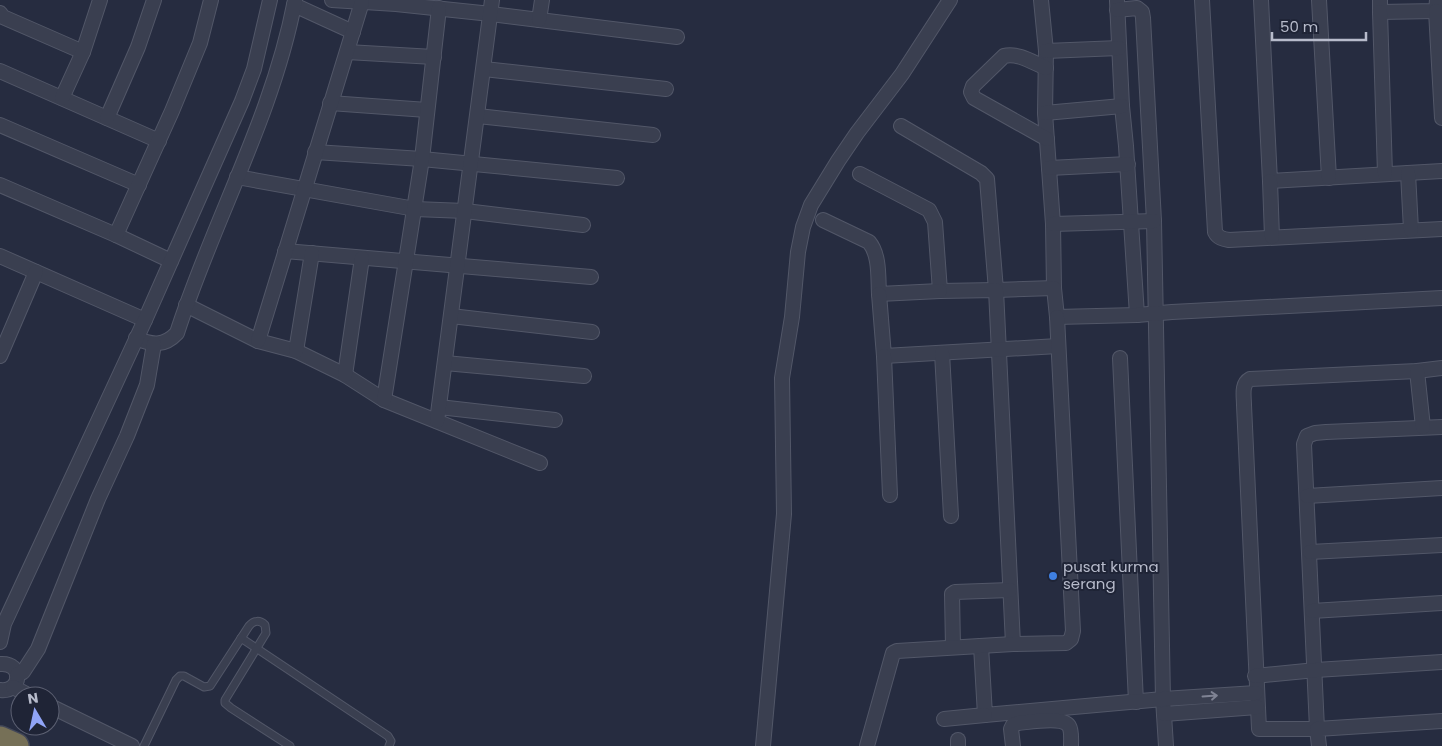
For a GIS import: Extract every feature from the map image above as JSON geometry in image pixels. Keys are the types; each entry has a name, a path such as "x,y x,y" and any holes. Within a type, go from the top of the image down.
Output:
{"highway":[{"path":"0,739 16,746"}],"street":[{"path":"62,98 84,52 100,0"},
{"path":"108,118 138,47 154,0"},
{"path":"116,235 159,141 200,43 211,0"},
{"path":"0,642 4,624 145,320 254,69 270,0"},
{"path":"332,0 397,2 440,8 491,7 539,20 677,37"},
{"path":"539,20 542,0"},
{"path":"764,746 784,514 782,378 792,317 798,252 803,227 811,205 838,162 857,133 902,74 950,0"},
{"path":"867,746 893,653 900,650 1066,643 1071,639 1073,631 1054,288 1053,224 1046,139 1046,51 1042,0"},
{"path":"1202,0 1216,235 1224,239 1272,238 1442,229"},
{"path":"1261,0 1272,238"},
{"path":"1319,0 1329,178"},
{"path":"258,341 303,189 353,32 353,1"},
{"path":"10,684 23,672 38,649 98,499 127,436 162,343 177,333 210,240 237,177 280,64 294,2 353,32"},
{"path":"1137,315 1128,164 1122,106 1117,5 1137,8 1142,12 1154,221 1163,699 1166,746"},
{"path":"1386,174 1380,6 1436,6 1442,118"},
{"path":"438,414 491,7"},
{"path":"384,400 422,160 440,8"},
{"path":"0,13 3,17 84,52"},
{"path":"1046,51 1119,48"},
{"path":"346,52 434,57"},
{"path":"1046,68 1015,56 1004,56 973,86 971,92 974,98 1046,139"},
{"path":"484,69 666,89"},
{"path":"0,71 159,141"},
{"path":"330,103 427,110"},
{"path":"1045,113 1122,106"},
{"path":"478,116 653,135"},
{"path":"0,125 139,185"},
{"path":"901,126 981,173 987,179 1000,349 1013,644"},
{"path":"1126,146 1150,143"},
{"path":"315,152 472,164 617,178"},
{"path":"1049,168 1128,164"},
{"path":"1270,181 1442,171"},
{"path":"1408,173 1411,230"},
{"path":"860,174 929,210 935,222 940,291"},
{"path":"237,177 415,209 465,211 584,225"},
{"path":"0,185 171,261"},
{"path":"823,220 869,242 875,253 884,356 890,495"},
{"path":"1053,224 1154,221"},
{"path":"285,251 591,277"},
{"path":"296,351 312,253"},
{"path":"0,256 145,320"},
{"path":"345,375 362,258"},
{"path":"0,356 6,324 36,272"},
{"path":"879,294 1054,288"},
{"path":"1057,317 1137,315 1442,298"},
{"path":"186,305 258,341 296,351 345,375 384,400 438,414 540,463"},
{"path":"451,316 592,332"},
{"path":"136,338 162,343"},
{"path":"884,356 1058,346"},
{"path":"942,353 951,516"},
{"path":"1120,358 1136,702"},
{"path":"445,363 584,376"},
{"path":"1442,368 1417,371 1250,379 1246,381 1244,386 1258,727 1260,730 1317,729 1442,721"},
{"path":"1417,371 1423,427"},
{"path":"438,414 555,420"},
{"path":"1319,746 1304,444 1307,436 1326,432 1442,427"},
{"path":"1307,496 1442,488"},
{"path":"1310,552 1442,545"},
{"path":"953,647 952,594 955,592 1010,590"},
{"path":"1312,611 1442,602"},
{"path":"981,646 985,715"},
{"path":"1255,676 1442,662"},
{"path":"0,664 8,664 14,668 10,684"},
{"path":"944,719 1163,699 1257,700"},
{"path":"1164,714 1257,700"},
{"path":"60,711 132,746"},
{"path":"1013,746 1012,729 1014,725 1018,723 1058,720 1065,722 1070,727 1071,746"}],"lane":[{"path":"144,746 175,682 180,676 184,676 204,687 210,686 250,624 257,621 263,623 267,632 225,700 225,703 290,746"},
{"path":"242,638 388,736 391,741 389,746"}],"place":[{"name":"pusat kurma serang","path":"1053,576"}]}
